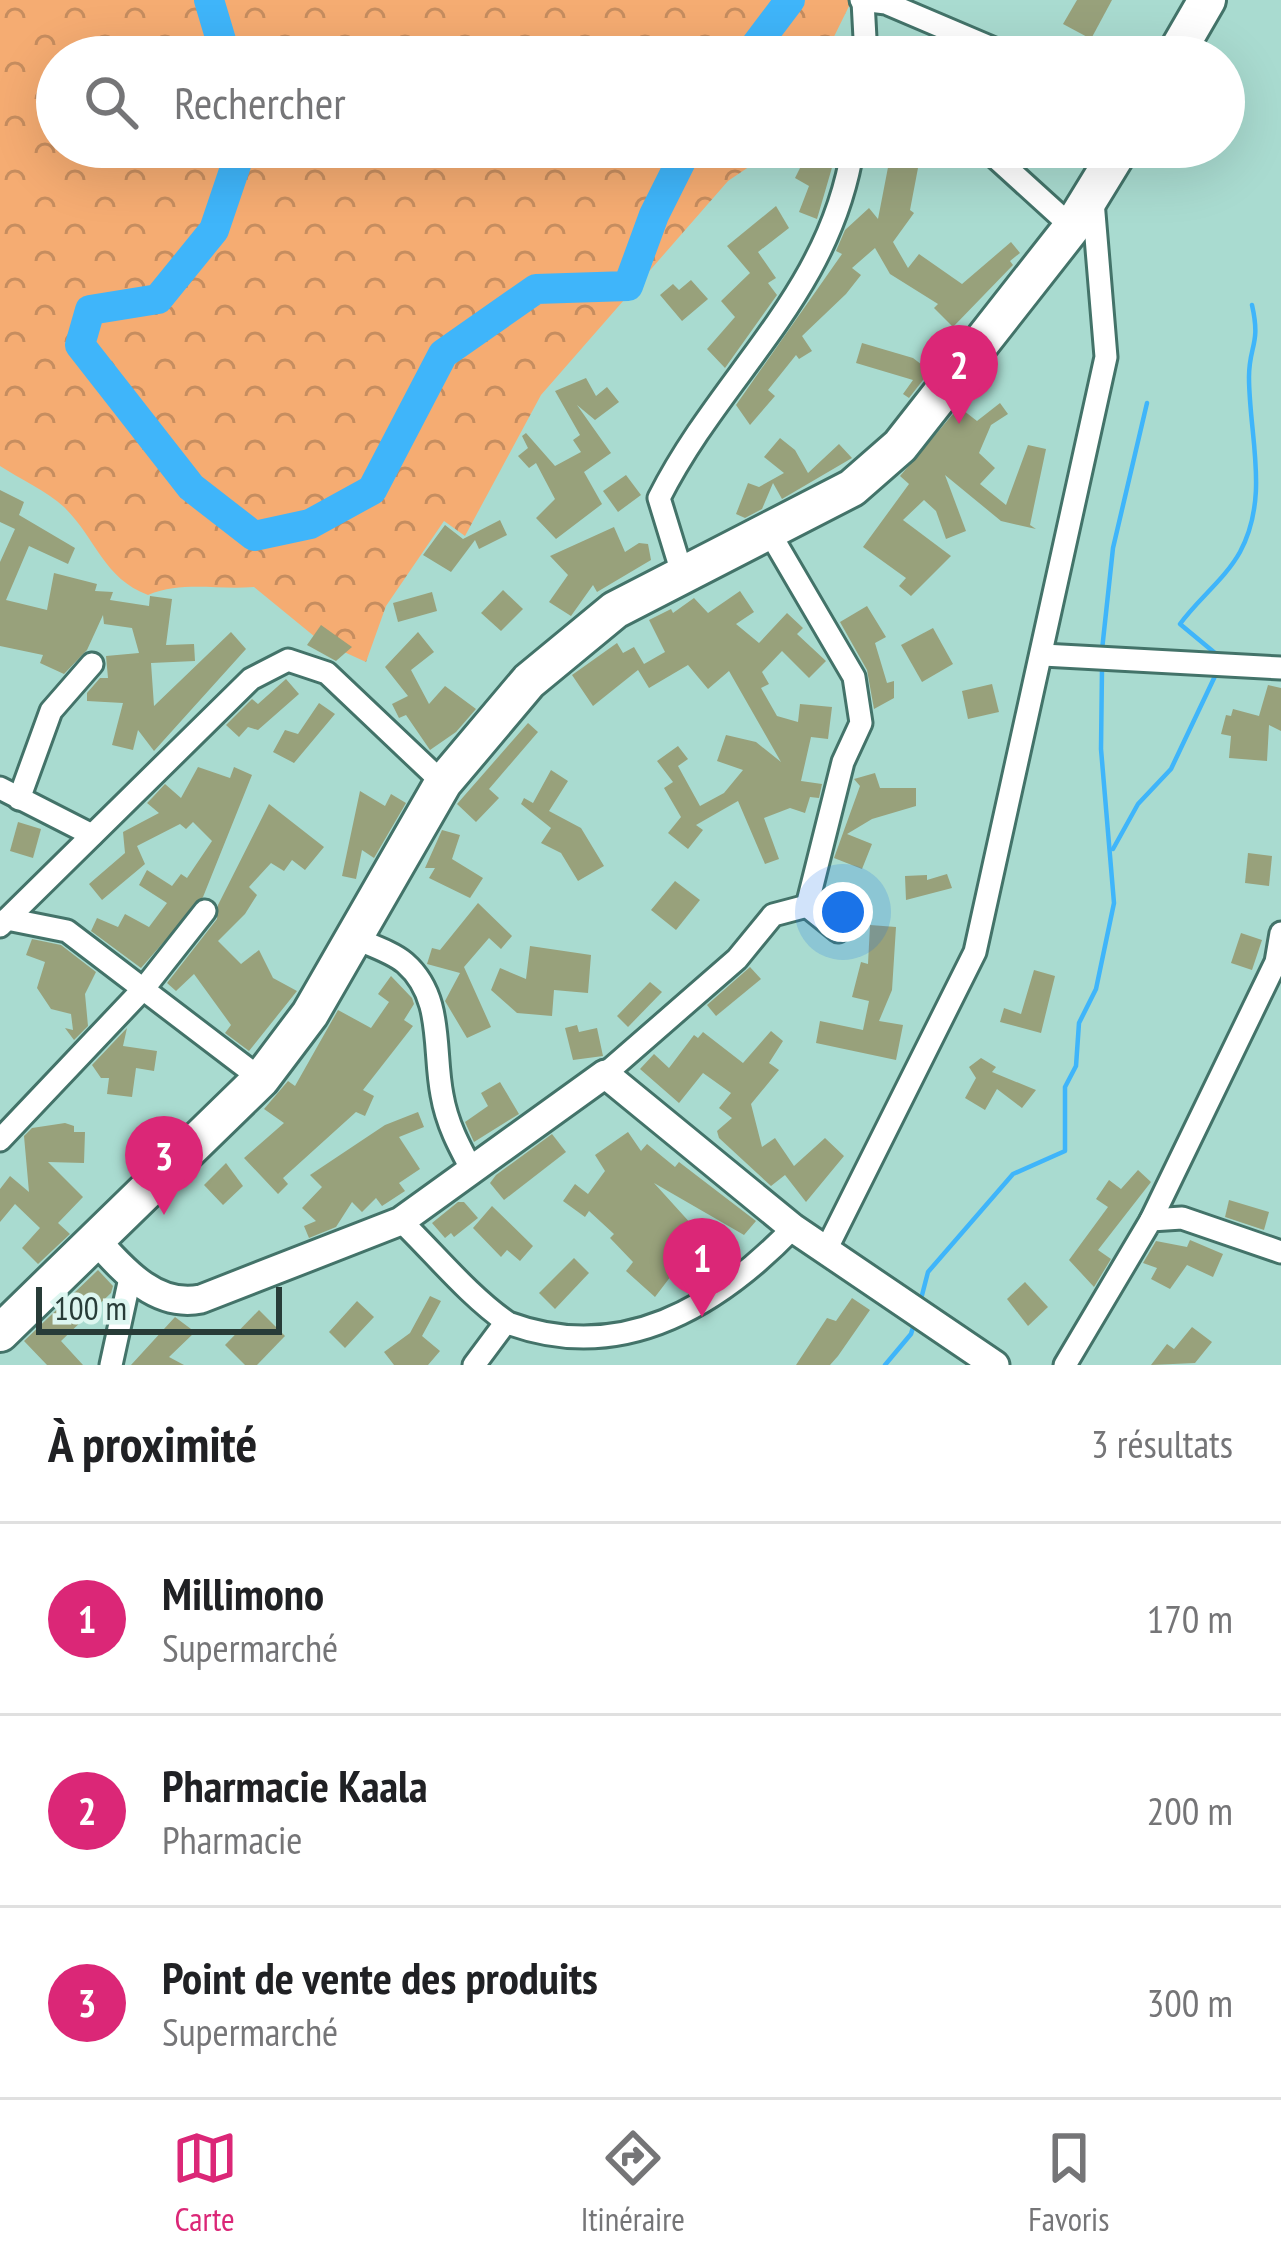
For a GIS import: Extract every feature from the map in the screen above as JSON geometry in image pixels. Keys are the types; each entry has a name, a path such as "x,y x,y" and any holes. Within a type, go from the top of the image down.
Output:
{"highway":[{"path":"1186,36 1207,0"},
{"path":"0,1333 260,1079 310,1014 443,783 529,681 615,610 853,488 901,446 1072,227 1105,168"}],"street":[{"path":"865,36 862,0 886,3 964,36"},
{"path":"682,573 659,498 810,278 839,208 848,168"},
{"path":"1007,168 1072,227"},
{"path":"834,1256 975,952 1106,357 1092,194"},
{"path":"767,530 854,677 861,723 843,762 807,906"},
{"path":"1043,655 1281,668"},
{"path":"3,923 251,679 288,660 327,673 443,783"},
{"path":"92,664 51,711 10,794 92,835"},
{"path":"807,906 838,932"},
{"path":"98,1242 130,1277 173,1300 201,1299 400,1221 605,1074 736,959 773,915 807,906"},
{"path":"0,1140 145,987 205,911"},
{"path":"3,923 67,931 260,1079"},
{"path":"1065,1365 1151,1220 1278,963 1281,933"},
{"path":"354,938 404,962 418,981 437,1021 440,1090 450,1130 473,1172"},
{"path":"605,1074 793,1228 994,1365"},
{"path":"1151,1220 1182,1218 1281,1252"},
{"path":"400,1221 506,1322 574,1354 640,1346 702,1317 793,1228"},
{"path":"111,1365 130,1277"},
{"path":"474,1365 506,1322"}],"green space":[{"path":"0,0 852,0 834,36 36,36 36,168 747,168 728,181 541,395 465,536 444,521 386,606 366,662 320,641 254,587 187,587 148,595 133,588 110,568 64,507 0,466"}],"building":[{"path":"1077,0 1112,0 1093,36 1063,24"},
{"path":"800,168 832,168 817,219 799,212 809,186 795,178"},
{"path":"888,168 918,168 910,210 914,213 893,242 908,268 919,254 962,284 1011,242 1020,253 953,327 934,308 938,304 890,274 875,248 852,268 861,275 846,294 802,336 812,351 799,359 796,355 768,390 775,396 750,425 736,405 842,254 836,251 845,230 869,208 878,219"},
{"path":"776,206 789,228 758,252 776,278 768,283 777,295 725,368 707,349 735,317 721,301 750,273 727,246"},
{"path":"691,280 708,299 682,321 660,295 673,284 679,290"},
{"path":"862,343 913,358 930,371 909,398 903,394 913,380 856,363"},
{"path":"586,378 596,396 607,387 619,402 595,420 577,405 611,453 584,472 602,504 556,539 536,518 555,499 536,463 529,468 518,456 528,448 522,436 526,433 555,466 581,452 573,440 580,435 555,391"},
{"path":"1000,403 1008,414 991,425 979,453 995,468 980,484 1006,505 1028,445 1046,449 1030,525 1036,529 1001,521 945,475 966,531 946,539 936,511 924,500 903,520 951,556 911,596 899,586 906,578 863,547 909,484 900,476 959,407 977,421"},
{"path":"780,438 795,450 808,473 839,444 852,458 782,499 773,483 762,509 745,518 736,514 748,483 759,487 784,473 764,457"},
{"path":"626,475 641,495 618,512 603,491"},
{"path":"0,490 24,502 19,515 75,548 68,564 29,546 6,600 47,610 54,573 97,584 95,591 113,592 110,600 149,606 150,596 172,599 166,645 194,644 195,661 151,663 154,706 231,632 246,649 154,751 138,730 133,750 112,745 123,703 87,701 87,693 100,678 108,678 106,656 139,653 132,628 104,624 103,615 87,650 64,674 40,663 43,655 0,646 0,562 15,529 0,522"},
{"path":"500,520 507,535 479,549 475,540 451,572 423,555 445,525 463,539"},
{"path":"614,527 625,552 639,543 648,544 651,560 597,592 593,585 571,616 549,602 568,575 550,556"},
{"path":"503,590 523,609 501,631 481,613"},
{"path":"740,591 754,612 736,624 759,643 787,613 803,628 797,634 826,661 809,678 782,651 762,672 769,684 761,688 777,716 798,722 800,704 832,707 828,739 811,737 801,781 822,784 819,798 810,797 805,813 790,808 764,818 779,859 765,864 738,801 696,825 703,830 688,849 668,833 681,817 664,788 673,782 657,761 678,746 688,759 678,766 700,806 724,793 743,770 717,761 726,735 756,742 781,762 729,671 708,689 688,665 649,688 638,670 593,706 572,675 617,643 623,653 634,647 644,664 665,652 649,620 671,609 673,613 694,598 708,613"},
{"path":"432,592 437,611 398,622 393,603"},
{"path":"867,606 886,637 875,643 887,683 894,681 894,698 874,709 867,670 840,622"},
{"path":"321,625 352,647 336,661 307,645"},
{"path":"933,628 953,664 922,682 901,645"},
{"path":"418,632 434,652 411,670 429,704 445,686 476,709 456,732 430,750 406,715 399,718 392,704 408,696 385,667"},
{"path":"286,679 299,694 258,730 248,727 239,737 226,725 252,699 258,704"},
{"path":"992,684 999,712 968,719 962,691"},
{"path":"1268,685 1281,688 1281,731 1269,725 1267,761 1229,758 1231,736 1221,734 1226,715 1231,716 1233,709 1259,716"},
{"path":"319,703 335,714 294,763 273,752 285,730 298,734"},
{"path":"528,723 538,732 489,789 499,798 476,822 457,804"},
{"path":"198,767 230,778 234,767 252,775 203,897 141,968 91,931 97,918 118,927 125,914 149,927 167,903 139,885 147,870 172,886 181,874 187,878 212,841 193,822 186,829 180,824 137,846 145,864 102,900 89,884 125,853 123,832 159,813 147,803 165,784 181,798"},
{"path":"551,770 568,781 549,811 581,828 604,866 578,881 561,853 541,843 551,828 521,804 524,798 533,803"},
{"path":"875,773 880,788 916,788 916,806 872,819 847,834 872,844 862,869 834,858 860,786 854,779"},
{"path":"360,791 385,806 391,794 406,803 374,858 362,850 356,879 342,876"},
{"path":"269,804 324,847 305,870 292,860 284,871 271,863 249,887 257,895 245,914 218,941 241,964 259,950 273,978 297,991 249,1051 225,1033 231,1025 194,974 176,991 167,983 217,919 218,905"},
{"path":"18,822 41,829 33,858 10,851"},
{"path":"442,830 460,835 452,859 483,878 470,898 429,878 435,868 425,868"},
{"path":"1248,853 1272,856 1269,886 1245,883"},
{"path":"947,874 952,888 906,900 905,876 927,875 927,880"},
{"path":"675,881 700,900 676,930 651,910"},
{"path":"478,903 512,936 501,949 489,938 464,967 491,1027 467,1038 445,1001 460,973 427,964 432,948 440,950"},
{"path":"870,925 896,927 892,990 879,1021 903,1025 896,1060 816,1043 820,1021 863,1030 869,1001 852,997 861,962 868,964"},
{"path":"1241,933 1262,940 1252,970 1231,963"},
{"path":"32,939 61,945 96,972 85,994 88,1026 74,1040 65,1028 73,1030 71,1014 51,1009 37,988 45,962 26,955"},
{"path":"530,946 591,955 588,993 554,990 552,1016 517,1013 491,990 500,968 526,979"},
{"path":"750,967 761,979 716,1016 707,1005"},
{"path":"1034,970 1055,976 1041,1033 1000,1022 1004,1008 1021,1014"},
{"path":"391,976 412,998 414,1004 404,1020 413,1026 363,1090 374,1096 365,1116 356,1112 283,1178 288,1184 278,1194 244,1158 284,1123 264,1109 288,1081 295,1086 338,1010 371,1028 389,1002 378,994"},
{"path":"650,982 662,992 628,1027 617,1016"},
{"path":"577,1025 579,1032 597,1028 603,1056 573,1060 565,1028"},
{"path":"127,1028 123,1046 157,1051 154,1071 136,1068 132,1097 107,1094 109,1078 101,1078 92,1065"},
{"path":"771,1031 783,1041 769,1063 779,1070 751,1104 762,1147 775,1138 794,1166 825,1138 844,1156 806,1202 785,1175 771,1186 719,1138 717,1131 732,1118 719,1108 731,1093 703,1073 679,1103 640,1069 654,1054 669,1068 694,1035 698,1038 703,1032 743,1063"},
{"path":"981,1058 996,1067 992,1072 1036,1090 1022,1108 997,1089 985,1110 965,1098 976,1078 969,1067"},
{"path":"500,1082 519,1114 474,1142 465,1122 488,1106 481,1093"},
{"path":"418,1112 424,1127 399,1137 420,1169 399,1183 405,1191 382,1206 376,1198 362,1212 352,1202 336,1227 309,1238 304,1226 316,1221 302,1208 322,1187 310,1175 385,1125"},
{"path":"74,1126 74,1132 85,1132 84,1163 48,1162 83,1197 58,1223 70,1234 38,1264 22,1248 40,1228 15,1204 0,1222 0,1189 10,1176 29,1192 24,1136 32,1128"},
{"path":"628,1132 641,1151 647,1144 675,1167 679,1162 756,1221 744,1235 654,1183 693,1226 682,1236 724,1263 693,1290 671,1276 655,1297 626,1271 633,1262 610,1238 614,1234 589,1211 585,1217 563,1201 575,1184 588,1194 605,1171 595,1155"},
{"path":"552,1134 566,1152 504,1200 490,1183"},
{"path":"226,1163 243,1186 223,1205 204,1185"},
{"path":"1138,1170 1151,1182 1098,1250 1111,1259 1094,1287 1069,1260 1108,1207 1096,1199 1109,1180 1121,1189"},
{"path":"1229,1200 1269,1212 1264,1230 1225,1217"},
{"path":"464,1202 478,1218 454,1237 451,1233 445,1238 432,1223"},
{"path":"492,1206 533,1246 520,1261 507,1250 501,1257 473,1228"},
{"path":"1190,1240 1223,1254 1213,1277 1187,1265 1170,1289 1151,1279 1157,1268 1143,1263 1156,1241 1187,1247"},
{"path":"574,1258 589,1273 555,1309 539,1293"},
{"path":"98,1270 113,1286 111,1293 61,1341 83,1365 47,1365 24,1341"},
{"path":"1025,1282 1048,1307 1028,1326 1007,1299"},
{"path":"430,1296 441,1301 422,1336 440,1351 428,1365 394,1365 384,1352 410,1333"},
{"path":"852,1298 870,1310 838,1356 830,1365 796,1365 827,1318 836,1321"},
{"path":"357,1301 374,1317 345,1348 329,1332"},
{"path":"259,1310 285,1336 257,1365 245,1365 225,1345"},
{"path":"175,1317 195,1332 169,1357 184,1365 131,1365"},
{"path":"1192,1327 1212,1342 1195,1363 1151,1365 1167,1344 1174,1349"}],"waterway":[{"path":"209,0 220,36"},
{"path":"763,36 790,0"},
{"path":"235,168 214,230 158,299 90,310 80,345 191,487 254,536 310,524 372,490 443,354 536,289 628,286 678,168"},
{"path":"1221,658 1180,624 1234,562 1254,509 1256,466 1249,377 1255,337 1252,305"},
{"path":"1102,650 1113,548 1147,403"},
{"path":"921,1299 928,1272 1013,1174 1065,1151 1065,1087 1076,1066 1079,1023 1096,989 1114,903 1101,749 1102,668"},
{"path":"1113,849 1138,804 1171,769 1216,674"},
{"path":"885,1365 911,1334 915,1321"}],"place":[{"name":"Pharmacie Kaala","path":"959,424"},
{"name":"Point de vente des produits","path":"164,1215"},
{"name":"Millimono","path":"702,1317"}]}
